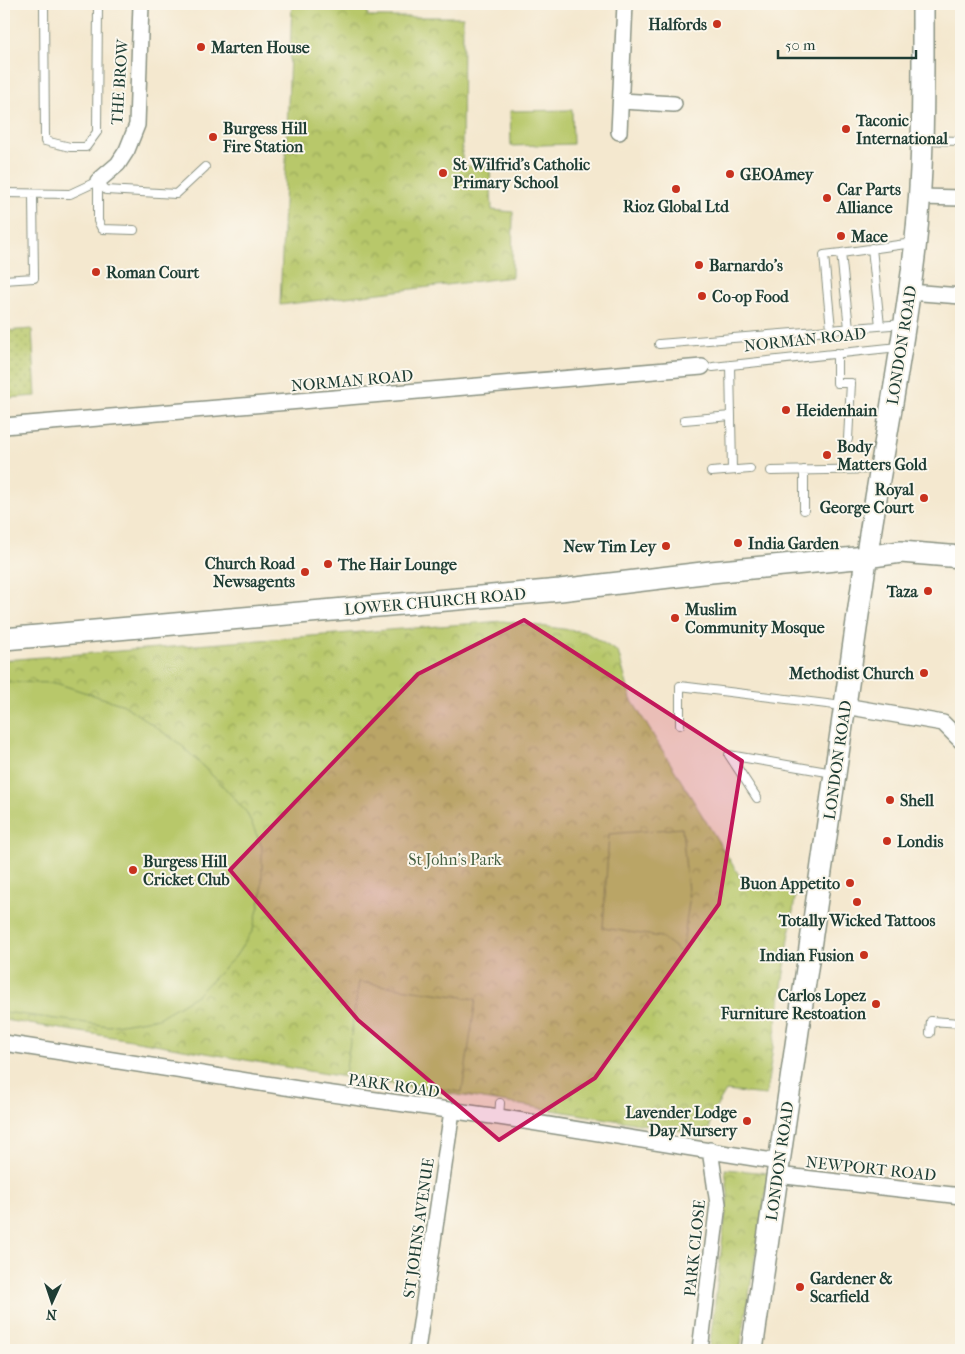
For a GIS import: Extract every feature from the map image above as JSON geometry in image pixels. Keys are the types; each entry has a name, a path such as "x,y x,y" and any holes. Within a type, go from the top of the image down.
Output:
{"main road":[{"name":"LONDON ROAD","path":"752,1350 866,557 910,292 920,197 923,4"},
{"name":"LOWER CHURCH ROAD","path":"4,639 512,594 901,552 961,557"}],"street":[{"name":"THE BROW","path":"98,181 118,164 127,150 137,125 141,4"},
{"path":"619,132 625,4"},
{"path":"621,101 674,104"},
{"path":"920,197 961,198"},
{"path":"910,292 961,296"},
{"name":"NORMAN ROAD","path":"4,426 708,367"},
{"path":"845,706 943,723 961,741"},
{"name":"PARK ROAD","path":"4,1043 310,1091 452,1111 499,1110 710,1150 778,1169"},
{"name":"ST JOHNS AVENUE","path":"418,1350 452,1111"},
{"name":"PARK CLOSE","path":"700,1350 718,1204 710,1150"},
{"name":"NEWPORT ROAD","path":"778,1169 961,1196"}],"lane":[{"path":"44,4 45,141 86,147 97,132 98,4"},
{"path":"922,140 961,141"},
{"path":"98,181 106,190 176,194 205,168"},
{"path":"98,181 98,221 102,229 134,230"},
{"name":"THE BROW","path":"4,193 33,195 70,194 98,181"},
{"path":"4,280 34,278 33,195"},
{"path":"832,329 824,255 916,242"},
{"path":"872,248 880,326"},
{"path":"841,253 849,328"},
{"path":"659,344 905,324"},
{"name":"NORMAN ROAD","path":"708,367 900,347"},
{"path":"837,354 837,383 850,383 848,439"},
{"path":"730,365 732,470"},
{"path":"684,420 731,416"},
{"path":"711,472 750,469"},
{"path":"771,471 881,469"},
{"path":"804,470 804,510"},
{"path":"680,724 680,686 845,706"},
{"path":"757,798 729,755 835,773"},
{"path":"930,1033 931,1021 961,1023"}],"highlighted area":[{"path":"524,620 742,761 719,904 595,1078 499,1140 358,1020 230,870 418,674"}],"green space":[{"name":"St Wilfrid's Catholic Primary School","path":"292,4 367,4 368,17 463,17 462,166 490,167 492,210 513,212 512,277 280,305"},
{"path":"572,110 573,144 511,146 510,111"},
{"path":"32,329 36,396 8,398 4,331"},
{"name":"St John's Park","path":"503,621 585,632 618,652 631,699 745,885 796,891 766,1095 726,1091 711,1116 709,1135 4,1020 4,660"},
{"name":"Burgess Hill Cricket Club","path":"4,682 56,683 124,705 180,744 225,788 247,813 262,847 262,892 253,930 235,957 197,995 158,1018 109,1026 4,1012"},
{"path":"682,828 689,902 682,953 661,937 603,928 609,834"},
{"path":"359,982 476,999 462,1092 345,1075"},
{"path":"725,1169 769,1173 740,1350 709,1350 728,1194"}],"place":[{"name":"Halfords","path":"717,24"},
{"name":"Marten House","path":"201,47"},
{"name":"Taconic International","path":"846,129"},
{"name":"Burgess Hill Fire Station","path":"213,137"},
{"name":"St Wilfrid's Catholic Primary School","path":"443,173"},
{"name":"GEOAmey","path":"730,174"},
{"name":"Rioz Global Ltd","path":"676,189"},
{"name":"Car Parts Alliance","path":"827,198"},
{"name":"Mace","path":"841,236"},
{"name":"Barnardo's","path":"699,265"},
{"name":"Roman Court","path":"96,272"},
{"name":"Co-op Food","path":"702,296"},
{"name":"Heidenhain","path":"786,410"},
{"name":"Body Matters Gold","path":"827,455"},
{"name":"Royal George Court","path":"924,498"},
{"name":"India Garden","path":"738,543"},
{"name":"New Tim Ley","path":"666,546"},
{"name":"The Hair Lounge","path":"328,564"},
{"name":"Church Road Newsagents","path":"305,572"},
{"name":"Taza","path":"928,591"},
{"name":"Muslim Community Mosque","path":"675,618"},
{"name":"Methodist Church","path":"924,673"},
{"name":"Shell","path":"890,800"},
{"name":"Londis","path":"887,841"},
{"name":"Burgess Hill Cricket Club","path":"133,870"},
{"name":"Buon Appetito","path":"850,883"},
{"name":"Totally Wicked Tattoos","path":"857,902"},
{"name":"Indian Fusion","path":"864,955"},
{"name":"Carlos Lopez Furniture Restoation","path":"876,1004"},
{"name":"Lavender Lodge Day Nursery","path":"747,1121"},
{"name":"Gardener & Scarfield","path":"800,1287"}]}
